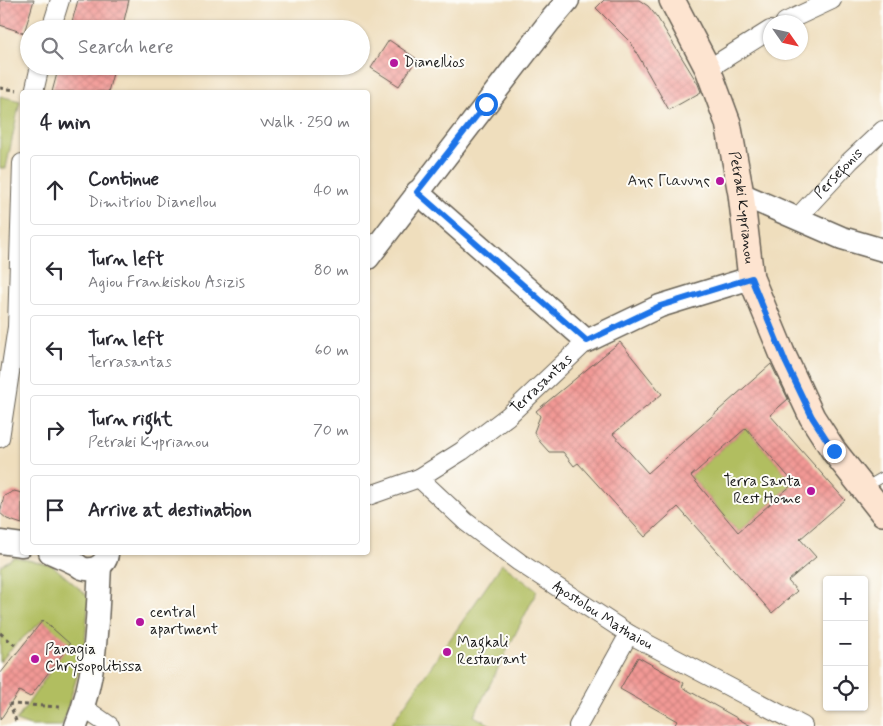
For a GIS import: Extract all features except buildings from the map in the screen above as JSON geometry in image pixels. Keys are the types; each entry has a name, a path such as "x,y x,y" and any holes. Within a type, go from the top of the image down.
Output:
{"main road":[{"name":"Petraki Kyprianou","path":"672,0 708,68 728,123 741,194 751,278 786,363 812,417 834,451 873,483 883,513"}],"street":[{"path":"54,20 60,0"},
{"path":"550,21 561,0"},
{"path":"370,255 417,192 568,0"},
{"path":"800,15 832,0"},
{"path":"708,68 763,34"},
{"path":"34,90 38,75"},
{"name":"Persefonis","path":"797,218 850,161 883,130"},
{"path":"417,192 587,341"},
{"path":"741,194 842,238 883,250"},
{"path":"0,438 17,327 20,229"},
{"name":"Terrasantas","path":"370,495 419,478 462,451 508,416 587,341 660,306 751,278"},
{"name":"Apostolou Mathaiou","path":"419,478 466,522 519,562 629,634 803,726"},
{"path":"0,542 20,545"},
{"path":"74,557 82,568 90,569 104,559"},
{"path":"104,559 96,646 80,717 110,726"},
{"path":"578,726 629,634"}],"path":[{"path":"0,641 2,634 14,645"},
{"path":"16,721 10,704 80,717"}],"green space":[{"path":"0,96 20,101 6,168 0,168"},
{"path":"746,428 794,483 738,532 691,476"},
{"path":"14,557 52,565 89,597 84,653 62,726 30,726 16,721 69,644 43,620 15,645 0,662 0,566"},
{"path":"502,564 537,591 474,716 493,726 390,726"}],"place":[{"name":"Dianellios","path":"394,63"},
{"name":"Αης Γιαννης","path":"720,181"},
{"name":"Terra Santa Rest Home","path":"811,491"},
{"name":"central apartment","path":"140,622"},
{"name":"Magkali Restaurant","path":"447,652"},
{"name":"Panagia Chrysopolitissa","path":"35,659"}],"route":[{"path":"486,104 417,192 587,341 660,306 751,278 786,363 812,417 834,451"}]}
